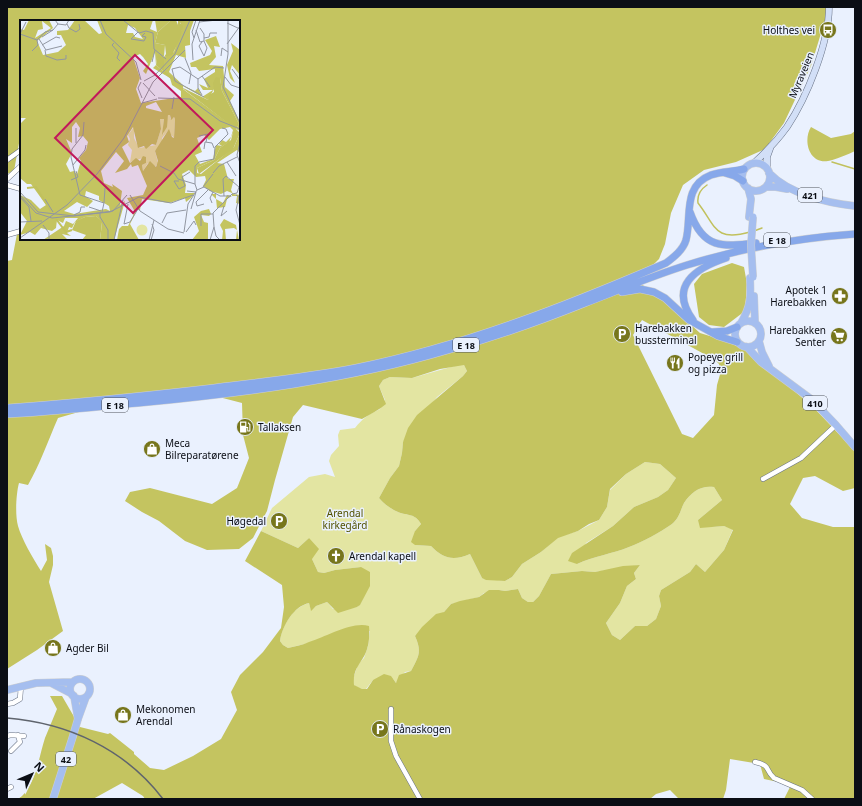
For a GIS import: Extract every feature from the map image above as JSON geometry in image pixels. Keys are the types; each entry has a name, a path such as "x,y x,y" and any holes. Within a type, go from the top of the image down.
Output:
{"highway":[{"name":"E 18","path":"7,408 176,392 298,378 357,368 479,336 546,312 666,263 679,253 686,240 692,195 697,185 706,177 721,172 744,169"},
{"path":"721,172 735,176 743,181"},
{"name":"E 18","path":"689,210 697,229 707,239 721,245 732,246 810,234 855,230"},
{"name":"E 18","path":"7,414 177,399 298,385 358,373 446,351 518,328 626,286 723,255 810,239 855,234"},
{"name":"E 18","path":"624,281 700,257 758,243"},
{"name":"E 18","path":"696,323 688,312 684,298 686,286 693,275 706,265 766,246"},
{"name":"E 18","path":"585,303 632,289 648,290 665,298 689,320 718,336 737,342"},
{"path":"712,332 727,331 739,325"}],"main road":[{"name":"Myraveien","path":"754,163 790,122 813,77 824,43 829,7"},
{"name":"Myraveien","path":"768,170 767,157 773,143"},
{"path":"743,181 742,175 747,166 754,163 761,163 768,170"},
{"name":"410","path":"751,217 756,198 769,181 768,170"},
{"name":"421","path":"768,170 782,183 806,194 831,202 855,207"},
{"name":"410","path":"743,181 748,188 751,199 751,277 750,302 748,311 739,325 735,335 737,342 741,346 747,348 761,362 769,366 812,399 855,447"},
{"path":"748,188 754,190 763,188"},
{"name":"421","path":"763,188 784,188 818,201 837,206 855,207"},
{"name":"410","path":"751,277 755,323 761,332 759,341 762,352 769,366"},
{"path":"739,325 748,321 755,323"},
{"path":"747,348 754,346 759,341"},
{"name":"42","path":"7,690 36,683 73,682 80,679 87,682 90,690 86,696 78,719 53,799"},
{"name":"42","path":"73,682 70,688 78,719"},
{"path":"51,683 80,698 86,696"}],"street":[{"path":"7,160 20,150"},
{"path":"7,179 20,167"},
{"path":"7,185 20,189"},
{"path":"7,234 20,231"},
{"path":"763,479 801,458 836,425"},
{"path":"7,704 18,701 22,692 21,686"},
{"path":"391,709 391,741 396,756 420,799"},
{"path":"7,736 21,736 20,742 11,751"},
{"path":"755,762 765,765 771,776 774,778 802,790 812,799"}],"green space":[{"name":"Arendal kirkegård","path":"458,365 464,365 467,371 437,397 403,442 399,466 390,478 379,498 385,504 398,512 414,516 419,520 421,524 415,531 415,545 431,546 440,554 449,558 459,558 470,554 482,578 505,581 512,577 522,564 541,552 558,537 578,531 599,520 607,507 610,490 626,474 645,462 660,464 676,478 668,490 658,497 634,507 613,526 586,543 577,564 629,547 645,540 672,524 677,519 684,503 690,496 697,490 705,487 714,487 722,500 698,520 709,527 724,526 733,529 724,550 705,572 696,564 690,572 661,590 659,596 661,606 656,619 647,626 635,626 620,640 612,635 606,623 620,603 627,586 636,579 634,573 640,565 595,572 582,571 551,574 539,596 533,602 528,602 522,598 518,589 505,591 499,590 484,593 479,597 451,604 444,612 415,636 419,654 411,671 405,672 396,683 393,679 373,680 366,689 359,688 354,685 353,679 358,664 364,658 368,646 370,631 288,648 280,641 283,629 289,618 303,605 309,603 311,610 316,606 327,602 333,609 357,607 361,603 364,594 364,583 361,567 335,570 324,573 318,572 312,559 309,538 298,548 261,531 272,508 309,477 325,474 335,477 329,461 331,455 339,446 338,435 340,430 355,428 366,417 380,409 385,400 379,386 383,380 390,377 412,378"}],"shaded area":[{"path":"7,7 829,7 811,66 784,123 765,149 736,162 704,170 683,185 671,213 665,244 659,259 637,281 661,298 700,333 726,341 750,352 815,409 855,451 855,488 843,491 815,476 803,478 790,504 802,518 833,527 855,527 855,799 784,799 790,787 783,783 764,779 760,764 730,759 726,790 723,799 679,799 670,790 656,794 650,799 145,799 143,796 122,783 93,799 18,799 29,788 36,772 45,738 57,709 50,696 62,696 80,727 108,734 110,733 134,752 134,754 150,768 164,770 193,756 221,739 237,710 231,692 240,675 263,652 281,628 284,607 282,585 245,561 261,531 298,548 309,538 319,549 312,559 318,572 324,573 335,570 361,567 370,572 370,586 360,605 338,613 327,602 316,606 311,611 309,603 304,605 294,612 286,623 280,641 288,648 304,644 339,630 362,625 369,626 368,646 354,676 354,685 362,689 367,689 373,680 384,674 391,676 396,683 399,675 411,671 419,654 415,636 436,614 444,612 451,604 479,597 489,590 505,591 518,589 522,598 528,602 533,602 539,596 551,574 582,571 595,572 623,566 640,565 634,573 636,579 627,586 620,603 606,623 612,635 620,640 635,626 647,626 656,619 661,606 659,596 661,590 690,572 696,564 705,572 724,550 733,530 724,526 700,528 698,520 722,500 714,487 705,487 697,490 690,496 684,503 678,516 672,524 651,537 634,545 577,564 568,561 572,553 613,526 634,507 658,497 668,490 676,478 660,464 645,462 626,474 610,489 607,507 599,520 578,531 558,538 541,552 522,564 512,577 505,581 486,580 482,578 470,554 459,558 449,558 440,554 431,546 415,545 411,542 415,531 421,524 419,520 414,516 398,512 385,504 379,498 390,478 399,466 403,442 408,428 417,415 463,376 467,371 464,365 440,369 412,378 390,377 383,380 379,386 386,404 362,419 303,405 293,417 267,511 253,538 239,549 207,550 185,541 159,521 125,501 130,492 150,488 212,504 237,488 249,458 243,435 242,403 215,396 89,409 58,418 28,485 19,483 16,504 18,526 31,555 41,571 47,560 45,544 51,548 53,565 49,582 63,631 7,669 7,261 12,260 17,234 20,233 20,240 240,240 240,20 20,20 20,138 14,171 7,174","holes":["642,320 715,360 719,364 721,371 717,385 714,415 693,438 682,434 633,335"]},
{"path":"811,127 831,138 851,134 855,131 855,151 828,161 816,159 809,150 807,138"},
{"path":"732,263 744,267 747,284 745,311 724,327 709,325 699,317 694,284 702,274"}],"waterway":[{"path":"832,162 855,169"},
{"path":"707,185 700,192 698,203 717,230 729,235 738,235 750,232"},
{"path":"754,231 762,228"}],"railway":[{"path":"7,718 52,726 94,742 131,766 148,781 163,799"}],"place":[{"name":"Holthes vei","path":"828,30"},
{"name":"Apotek 1 Harebakken","path":"840,296"},
{"name":"Harebakken bussterminal","path":"622,334"},
{"name":"Harebakken Senter","path":"839,336"},
{"name":"Popeye grill og pizza","path":"675,363"},
{"name":"Tallaksen","path":"245,427"},
{"name":"Meca Bilreparatørene","path":"152,449"},
{"name":"Høgedal","path":"279,521"},
{"name":"Arendal kapell","path":"336,556"},
{"name":"Agder Bil","path":"53,648"},
{"name":"Mekonomen Arendal","path":"123,715"},
{"name":"Rånaskogen","path":"380,729"}]}
